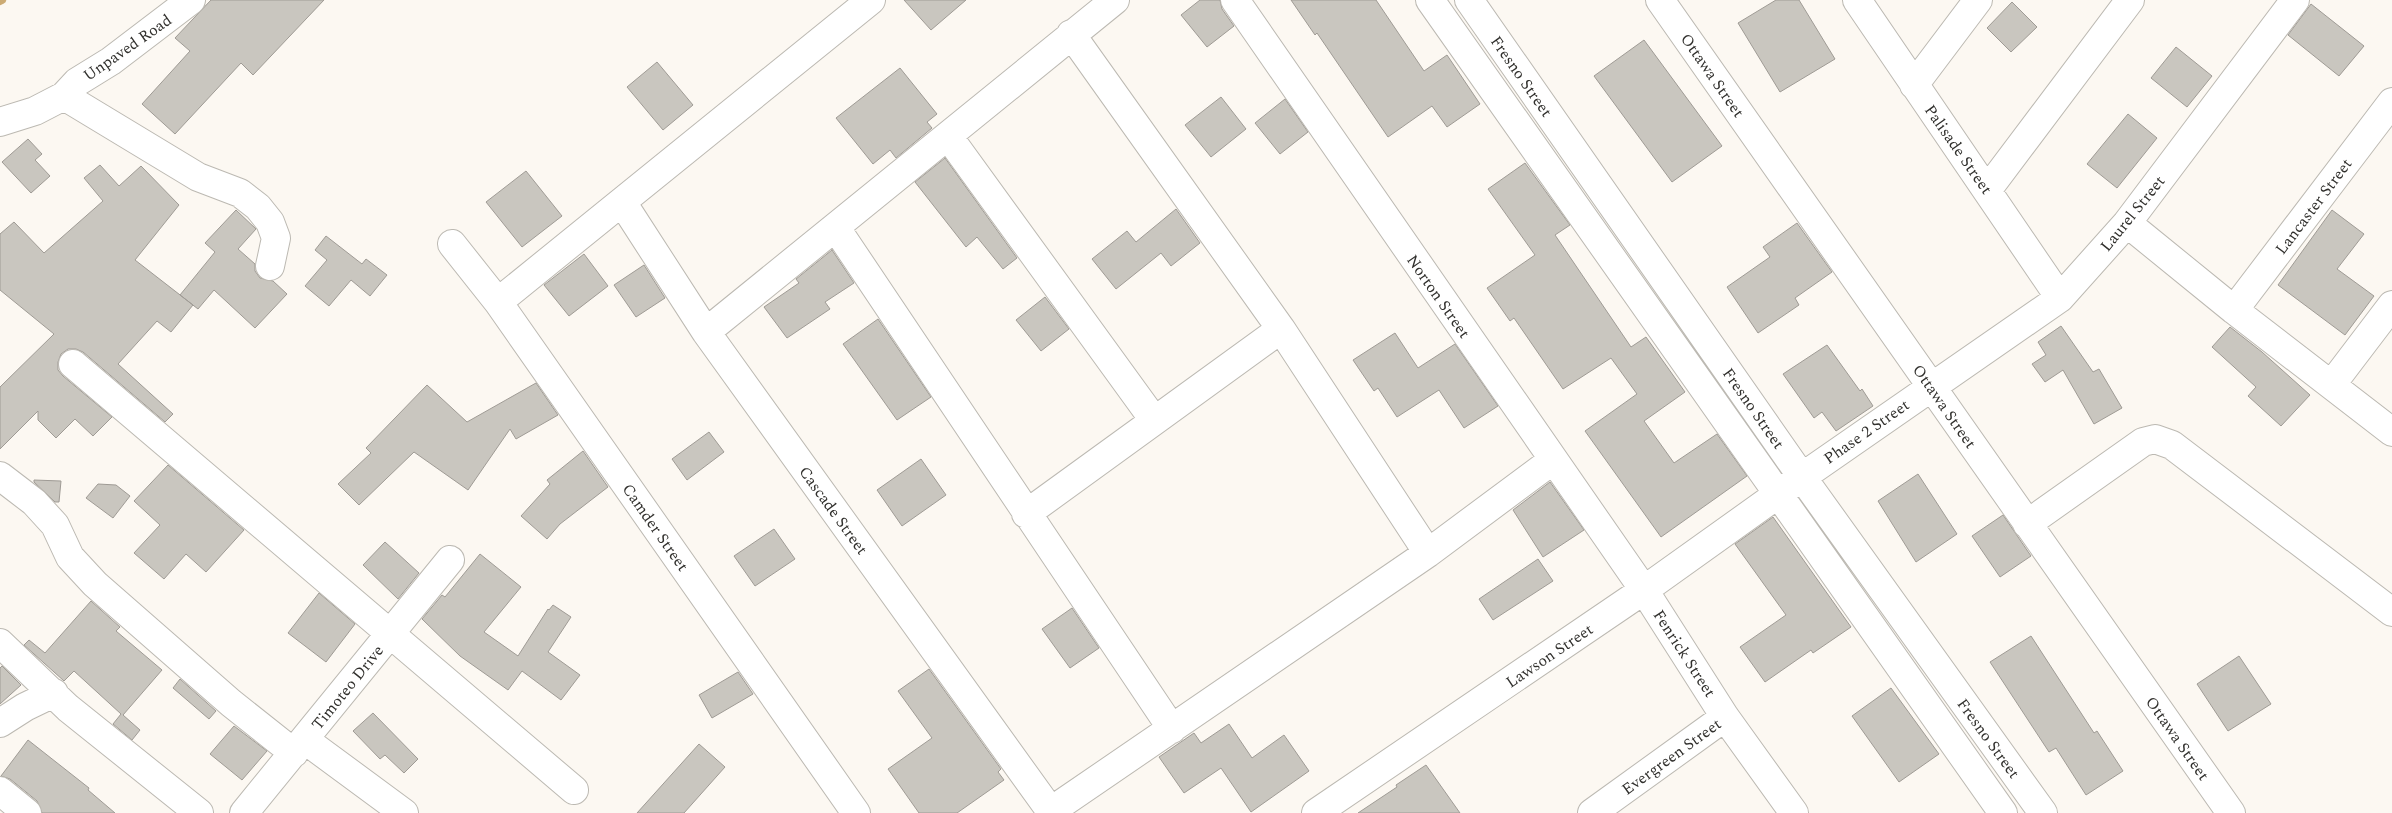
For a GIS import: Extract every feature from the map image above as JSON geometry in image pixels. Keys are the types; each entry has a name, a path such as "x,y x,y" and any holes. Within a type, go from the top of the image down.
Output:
{"street":[{"name":"Unpaved Road","path":"0,122 35,111 64,96 77,82 110,62 191,0"},
{"path":"498,302 871,0"},
{"path":"706,332 1115,0"},
{"name":"Norton Street","path":"1235,0 1644,590"},
{"name":"Fresno Street","path":"1430,0 2003,813"},
{"name":"Fresno Street","path":"1469,0 1802,476 2043,813"},
{"name":"Ottawa Street","path":"1660,0 2230,813"},
{"name":"Palisade Street","path":"1857,0 1914,85 1988,189 2060,298"},
{"path":"1914,85 1978,0"},
{"path":"1988,189 2130,0"},
{"name":"Laurel Street","path":"1931,386 2060,298 2127,223 2295,0"},
{"path":"1072,34 1281,329 1428,553"},
{"path":"64,96 198,177 240,193 258,207 270,222 276,238 270,266"},
{"name":"Lancaster Street","path":"2234,310 2392,102"},
{"path":"948,136 1154,420"},
{"name":"Cascade Street","path":"622,202 706,332 1052,812"},
{"path":"2127,223 2234,310 2392,432"},
{"path":"836,228 1026,514 1172,729"},
{"name":"Camder Street","path":"452,244 498,302 856,813"},
{"path":"2332,384 2392,305"},
{"path":"1026,514 1281,329"},
{"path":"73,364 574,790"},
{"name":"Phase 2 Street","path":"1779,493 1931,386"},
{"path":"2027,524 2143,442 2155,439 2172,445 2392,612"},
{"path":"1052,812 1428,553 1553,460"},
{"path":"0,476 34,502 55,525 70,557 95,584 231,703 404,813"},
{"name":"Lawson Street","path":"1316,813 1644,590 1779,493"},
{"name":"Timoteo Drive","path":"244,813 450,560"},
{"name":"Fenrick Street","path":"1644,590 1725,717 1794,813"},
{"path":"0,643 54,693 140,767 199,813"},
{"path":"0,723 25,706 54,693"},
{"name":"Evergreen Street","path":"1606,809 1725,717"},
{"path":"0,791 27,813"}],"building":[{"path":"211,0 324,0 253,75 241,63 175,134 142,104 190,51 175,38"},
{"path":"904,0 966,0 931,30"},
{"path":"1200,0 1220,0 1222,9 1234,26 1207,47 1181,15"},
{"path":"1291,0 1376,0 1424,71 1447,55 1480,104 1447,127 1432,106 1388,137 1317,33 1315,35"},
{"path":"1776,0 1799,0 1835,59 1780,92 1738,23"},
{"path":"2012,2 2037,27 2011,52 1987,28"},
{"path":"2311,4 2364,46 2339,76 2288,35"},
{"path":"1644,40 1722,146 1672,182 1594,76"},
{"path":"2176,47 2212,76 2187,107 2151,78"},
{"path":"657,62 693,105 663,130 627,87"},
{"path":"900,68 937,114 927,122 932,128 896,158 890,150 873,164 836,118"},
{"path":"1221,97 1246,129 1211,157 1185,125"},
{"path":"1285,99 1308,132 1280,154 1255,123"},
{"path":"2128,114 2157,138 2117,188 2087,164"},
{"path":"28,139 42,154 35,160 50,176 31,193 2,162"},
{"path":"945,158 1017,258 1003,269 977,237 966,247 915,182"},
{"path":"1525,163 1570,225 1555,235 1631,347 1646,337 1685,392 1644,421 1674,463 1717,434 1747,476 1661,537 1585,431 1637,394 1611,358 1563,389 1514,318 1510,321 1487,288 1535,255 1488,189"},
{"path":"100,165 119,186 141,166 179,205 135,260 193,305 171,332 157,321 118,364 173,414 165,422 83,352 76,349 68,349 61,354 58,370 112,417 93,436 75,419 56,438 38,420 38,411 0,449 0,387 54,334 0,290 0,234 14,222 44,253 103,201 84,178"},
{"path":"526,171 562,216 522,247 486,202"},
{"path":"1176,209 1200,243 1171,266 1161,253 1116,289 1092,259 1127,231 1136,242"},
{"path":"236,210 256,229 238,249 255,264 255,271 260,278 273,281 287,294 255,328 214,290 198,309 180,295 215,252 205,243"},
{"path":"2332,210 2364,234 2337,269 2374,296 2345,335 2278,285"},
{"path":"1797,223 1832,272 1795,298 1799,305 1758,333 1727,287 1770,257 1763,247"},
{"path":"326,236 362,264 366,259 387,275 370,296 351,280 329,306 305,286 327,260 315,250"},
{"path":"832,250 854,283 825,302 830,309 787,338 764,307 799,283 796,279"},
{"path":"584,254 608,286 569,316 544,285"},
{"path":"644,265 665,298 636,317 614,285"},
{"path":"1045,297 1069,329 1041,351 1016,320"},
{"path":"878,319 931,397 897,420 843,344"},
{"path":"2061,326 2093,372 2099,369 2122,408 2094,424 2063,370 2045,382 2032,364 2046,355 2038,342"},
{"path":"2230,327 2262,352 2310,395 2281,426 2248,396 2256,387 2212,347"},
{"path":"1395,333 1418,368 1455,344 1498,406 1464,428 1439,390 1397,417 1378,388 1374,391 1353,360"},
{"path":"1827,345 1873,406 1836,431 1822,412 1814,418 1783,374"},
{"path":"536,383 558,415 516,439 510,429 468,490 414,452 359,505 338,484 371,453 366,448 427,385 467,422"},
{"path":"709,432 724,452 687,480 672,459"},
{"path":"583,451 608,487 560,524 547,539 521,516 550,484 547,480"},
{"path":"921,459 946,495 902,526 877,490"},
{"path":"168,465 244,530 206,572 186,554 164,579 134,553 160,525 134,501"},
{"path":"1918,474 1957,534 1916,562 1878,501"},
{"path":"34,480 61,481 59,502 55,502"},
{"path":"1550,482 1584,530 1543,557 1513,510"},
{"path":"98,484 116,485 130,496 113,518 86,498"},
{"path":"2003,515 2031,556 2000,577 1972,536"},
{"path":"1773,517 1851,627 1813,653 1811,650 1765,682 1740,647 1786,615 1735,544"},
{"path":"774,529 795,559 755,586 734,556"},
{"path":"385,542 419,573 398,599 363,565"},
{"path":"480,554 521,587 484,632 518,656 548,609 553,605 571,617 548,652 580,675 561,700 522,671 508,690 460,656 422,619 442,595 445,597"},
{"path":"1538,559 1553,581 1493,620 1479,599"},
{"path":"319,593 355,624 326,662 288,633"},
{"path":"91,601 120,627 116,631 162,670 123,715 140,730 132,740 113,724 121,714 74,671 64,681 24,645 29,640 45,653"},
{"path":"1072,608 1099,648 1070,668 1042,629"},
{"path":"2031,636 2094,733 2097,731 2123,771 2086,795 2056,748 2049,752 1990,662"},
{"path":"2239,656 2271,704 2228,731 2197,684"},
{"path":"2,666 21,685 0,704 0,668"},
{"path":"929,669 1001,769 998,772 1004,780 957,813 919,813 888,769 932,738 898,691"},
{"path":"738,672 753,694 712,718 699,695"},
{"path":"180,679 216,711 209,719 173,688"},
{"path":"1891,688 1939,754 1899,782 1852,716"},
{"path":"373,713 418,759 404,773 385,755 380,759 353,731"},
{"path":"1229,724 1252,758 1284,735 1309,771 1251,812 1221,768 1184,793 1159,757 1194,733 1201,743"},
{"path":"234,726 267,751 242,780 210,754"},
{"path":"28,740 89,788 88,790 115,813 42,813 37,801 10,779 1,776"},
{"path":"699,744 725,767 684,813 637,813"},
{"path":"1426,765 1460,813 1358,813 1397,787 1396,785"}]}
